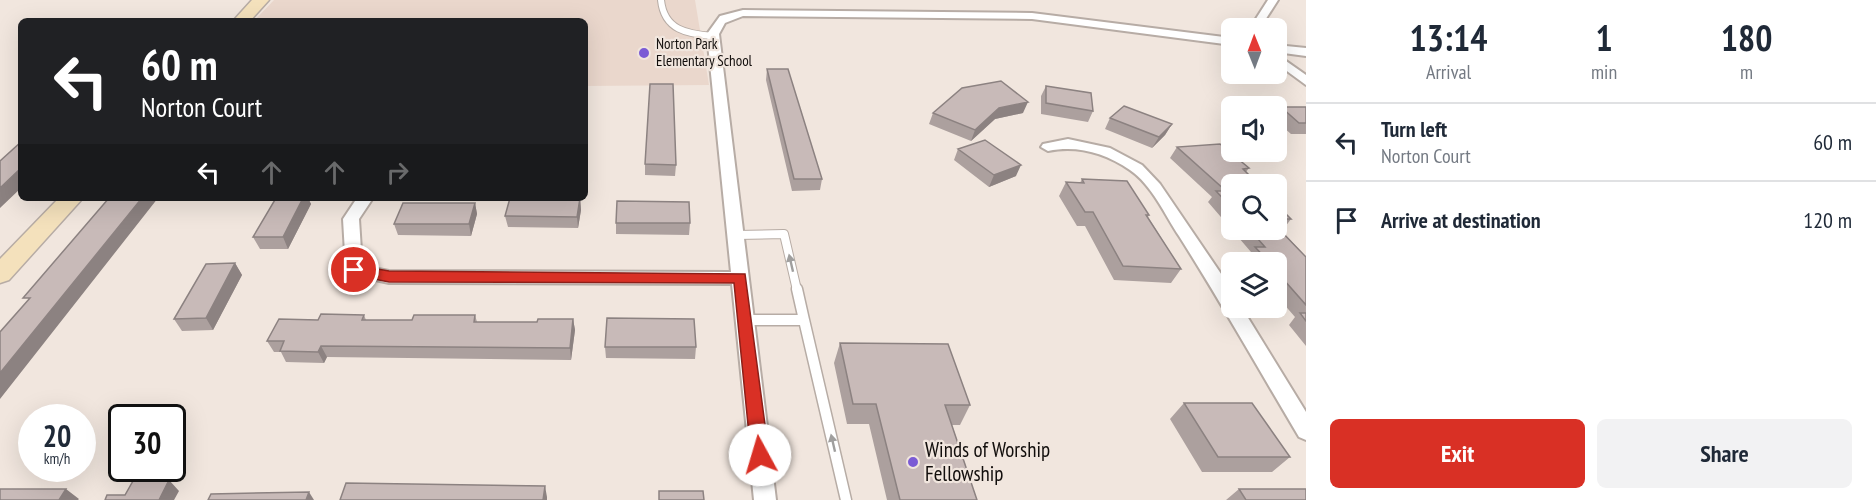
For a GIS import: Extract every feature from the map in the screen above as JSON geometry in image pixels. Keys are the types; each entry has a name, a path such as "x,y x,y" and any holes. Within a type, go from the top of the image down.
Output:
{"street":[{"path":"244,18 261,0"},
{"path":"1261,18 1273,0"},
{"path":"765,500 713,36 715,27 722,18 743,13 955,14 1068,19 1221,40"},
{"path":"1287,49 1306,52"},
{"path":"1287,66 1306,81"},
{"path":"1048,147 1068,143 1105,151 1137,168 1155,187 1221,289"},
{"path":"0,273 69,201"},
{"path":"363,201 351,219 354,270 389,277 740,278"},
{"path":"1239,318 1306,431"}],"lane":[{"path":"661,0 664,17 671,27 682,32 713,36"},
{"path":"737,235 784,234 846,500"},
{"path":"745,320 804,320"}],"shaded area":[{"name":"Norton Park Elementary School","path":"274,0 695,0 709,85 588,86 588,18 257,18"}],"building":[{"path":"767,69 788,69 822,179 794,179"},
{"path":"1001,81 1028,102 999,108 975,130 933,113 962,88"},
{"path":"650,84 673,84 676,165 645,164"},
{"path":"1046,86 1091,93 1093,111 1046,103"},
{"path":"1124,106 1172,124 1159,137 1110,118"},
{"path":"1287,107 1306,107 1306,123 1299,123 1287,112"},
{"path":"985,140 1021,165 994,175 958,149"},
{"path":"1220,144 1221,162 1242,162 1249,168 1243,169 1248,174 1221,174 1221,187 1177,147"},
{"path":"18,145 18,171 0,188 0,161"},
{"path":"1082,179 1127,181 1181,269 1123,266 1093,212 1085,212 1066,182 1084,183"},
{"path":"106,201 140,201 0,373 0,332 30,298 23,298"},
{"path":"274,201 301,201 283,237 253,237"},
{"path":"509,201 580,201 577,217 505,216"},
{"path":"617,201 689,202 690,223 616,223"},
{"path":"403,203 475,203 469,224 394,224"},
{"path":"1287,237 1306,257 1306,305 1287,283 1287,252 1260,252 1255,247 1265,247 1259,240 1287,240"},
{"path":"235,263 206,318 174,319 206,264"},
{"path":"1300,313 1306,313 1306,321"},
{"path":"321,314 364,315 362,320 412,320 414,315 475,315 474,322 537,322 538,319 573,319 570,348 321,346 318,352 280,351 284,341 267,341 279,319 318,320"},
{"path":"607,318 694,319 696,347 605,347"},
{"name":"Winds of Worship Fellowship","path":"840,343 948,344 970,405 945,405 977,500 900,500 876,404 853,404"},
{"path":"1184,403 1252,403 1290,457 1218,457"},
{"path":"132,482 168,482 159,500 105,500 107,495 125,495"},
{"path":"346,483 545,486 543,500 340,500"},
{"path":"0,489 66,489 59,500 0,500"},
{"path":"1239,489 1306,489 1306,500 1246,500"},
{"path":"659,491 703,491 704,500 659,500"},
{"path":"309,492 306,500 208,500 211,494"}],"place":[{"name":"Norton Park Elementary School","path":"644,53"},
{"name":"Winds of Worship Fellowship","path":"913,462"}],"route":[{"path":"354,270 389,277 740,278 760,455"}]}
